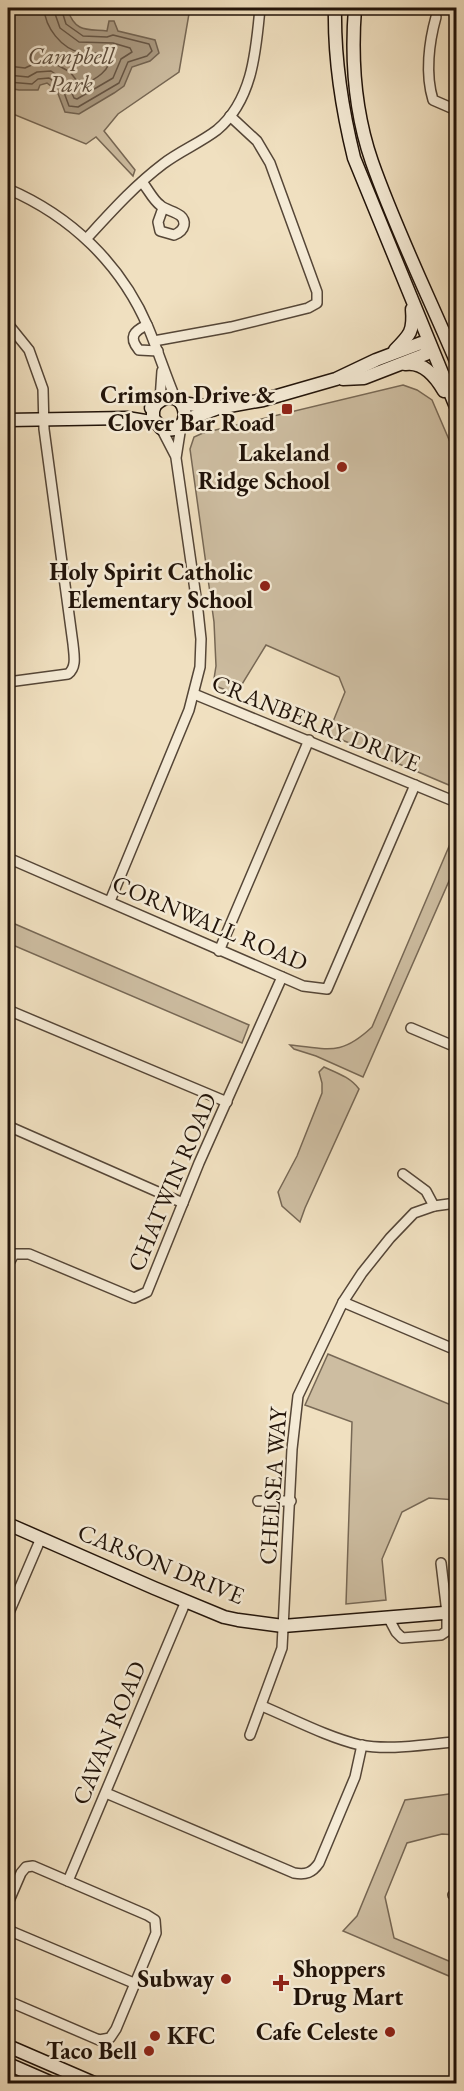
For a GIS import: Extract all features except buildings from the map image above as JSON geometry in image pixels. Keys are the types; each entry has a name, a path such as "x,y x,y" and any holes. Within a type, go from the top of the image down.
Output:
{"street":[{"path":"87,238 129,192 164,163 219,129 230,116 246,88 256,53 260,8"},
{"path":"335,8 338,75 345,124 354,158 456,407"},
{"path":"355,8 354,69 360,113 372,161 452,338 456,361"},
{"path":"436,17 431,34 430,89 433,100 456,110"},
{"path":"154,341 231,327 308,308 317,303 317,292 270,163 257,141 230,116"},
{"path":"142,182 163,208"},
{"path":"8,189 45,208 87,238 129,288 154,341 163,369 185,411 176,458 201,639 200,667 194,694 110,901"},
{"path":"392,353 411,334 412,299"},
{"path":"8,324 29,350 43,389 43,418 74,664 72,671 68,674 8,682"},
{"path":"147,325 138,329 133,343 140,350 158,351"},
{"path":"8,420 127,418 171,430 191,418 218,408 262,400 336,379 392,353 421,343 430,346 452,338"},
{"path":"336,379 364,378 426,354 430,346"},
{"path":"395,366 410,363 428,370 440,384 456,415"},
{"path":"163,369 158,403 153,411 176,458"},
{"path":"127,418 169,398 218,408"},
{"name":"CRANBERRY DRIVE","path":"194,694 456,802"},
{"path":"219,951 309,740"},
{"name":"CORNWALL ROAD","path":"8,858 303,986 327,989 415,785"},
{"name":"CHATWIN ROAD","path":"14,1254 29,1254 134,1298 147,1292 183,1203 282,977"},
{"path":"8,1010 227,1102"},
{"path":"411,1028 456,1047"},
{"path":"8,1126 183,1203"},
{"path":"403,1174 426,1191 434,1206"},
{"name":"CHELSEA WAY","path":"250,1735 282,1648 292,1449 298,1396 343,1302 362,1272 414,1213 434,1206 456,1203"},
{"path":"8,1245 14,1254 8,1264"},
{"path":"343,1302 456,1350"},
{"path":"258,1501 291,1501"},
{"name":"CARSON DRIVE","path":"8,1524 186,1601 238,1620 283,1626 452,1612"},
{"path":"8,1615 41,1538"},
{"path":"388,1617 399,1636 405,1638 445,1633 452,1612 441,1563"},
{"name":"CAVAN ROAD","path":"68,1881 186,1601"},
{"path":"262,1706 346,1741 362,1745 390,1747 456,1742"},
{"path":"106,1793 294,1873 307,1874 319,1863 355,1777 362,1745"},
{"path":"8,1903 21,1873 26,1867 33,1866 147,1915 154,1920 157,1929 136,1984 110,2038 99,2040 8,2001"},
{"path":"8,1930 136,1984"},
{"path":"8,2046 96,2084"},
{"path":"8,2064 54,2084"}],"green space":[{"name":"Campbell Park","path":"8,8 190,8 179,72 118,114 104,131 135,170 133,176 96,137 86,144 8,112"},
{"path":"403,385 417,390 432,400 456,456 456,788 328,734 345,692 339,677 266,645 236,694 213,685 216,666 214,622 190,449 194,437"},
{"path":"456,830 456,865 363,1077 294,1049 290,1045 325,1049 343,1046 352,1043 372,1027"},
{"path":"8,921 249,1025 242,1043 8,943"},
{"path":"324,1067 347,1078 359,1089 300,1222 282,1206 278,1192 297,1156 322,1093 319,1072"},
{"path":"328,1354 456,1407 456,1500 429,1498 402,1512 382,1559 386,1600 346,1604 352,1422 305,1405"},
{"path":"456,1794 456,1835 442,1834 407,1843 385,1897 394,1938 456,1964 456,1979 343,1931 357,1916 405,1800"}],"water":[{"path":"8,8 61,8 68,10 74,23 88,30 107,31 109,21 114,21 118,31 155,40 159,53 150,61 132,67 124,86 114,93 79,114 65,112 57,91 47,83 40,85 38,90 8,88"}],"place":[{"name":"Crimson Drive & Clover Bar Road","path":"287,409"},
{"name":"Lakeland Ridge School","path":"342,467"},
{"name":"Holy Spirit Catholic Elementary School","path":"265,586"},
{"name":"Subway","path":"226,1979"},
{"name":"Shoppers Drug Mart","path":"281,1983"},
{"name":"Cafe Celeste","path":"390,2032"},
{"name":"KFC","path":"155,2036"},
{"name":"Taco Bell","path":"149,2051"}]}
